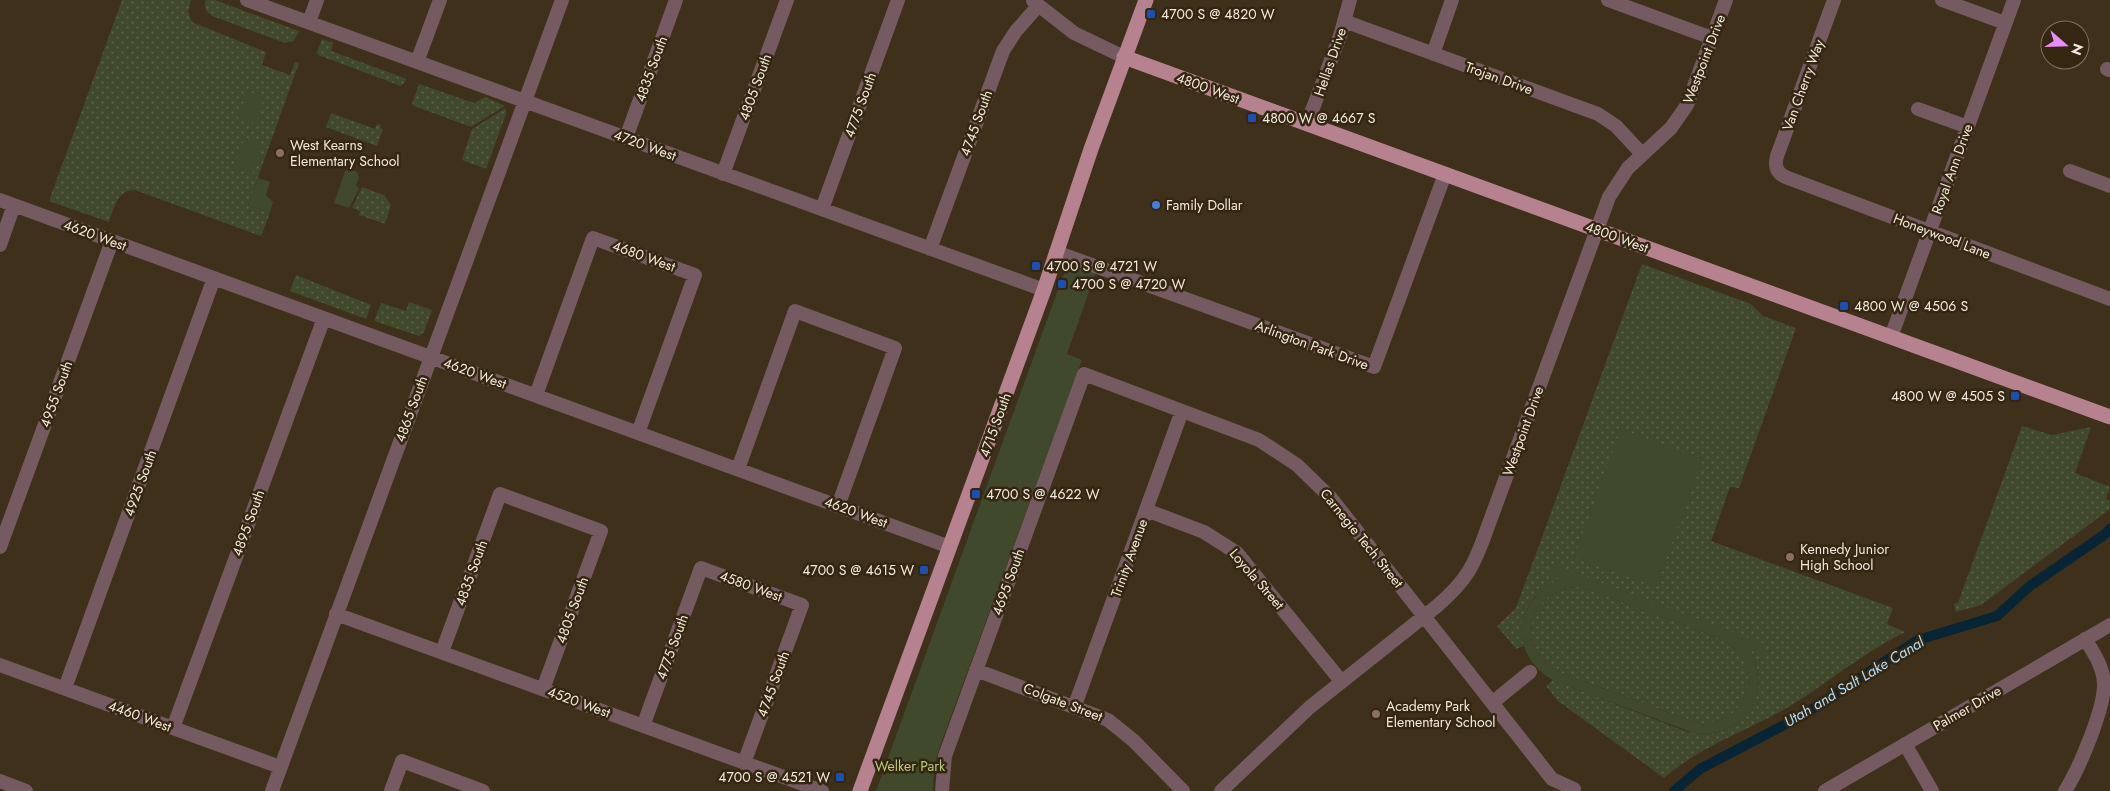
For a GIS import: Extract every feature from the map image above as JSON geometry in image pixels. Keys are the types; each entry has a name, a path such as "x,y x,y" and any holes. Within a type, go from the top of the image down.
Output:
{"main road":[{"name":"4715 South","path":"860,791 1044,290 1124,57 1146,0"},
{"name":"4800 West","path":"1124,57 2110,417"}],"street":[{"name":"4720 West","path":"247,0 1044,290"},
{"path":"309,22 317,0"},
{"path":"417,62 440,0"},
{"name":"4865 South","path":"272,791 562,0"},
{"name":"4835 South","path":"626,138 676,0"},
{"name":"4805 South","path":"723,174 787,0"},
{"name":"4775 South","path":"822,210 898,0"},
{"name":"Hellas Drive","path":"1307,124 1350,0"},
{"path":"1433,54 1452,0"},
{"path":"1608,0 1712,38"},
{"name":"Westpoint Drive","path":"1221,791 1290,724 1458,588 1476,560 1596,229 1618,182 1642,154 1671,128 1687,105 1726,0"},
{"name":"Van Cherry Way","path":"1777,170 1776,159 1834,0"},
{"path":"1942,0 2006,23"},
{"name":"Royal Ann Drive","path":"1891,337 2014,0"},
{"path":"1035,3 1074,33 1124,57"},
{"name":"4745 South","path":"930,249 1003,52 1035,3"},
{"name":"Trojan Drive","path":"1344,21 1603,116 1616,126 1642,154"},
{"path":"1918,109 1968,127"},
{"name":"Honeywood Lane","path":"1777,170 1788,178 2110,299"},
{"path":"2070,171 2110,186"},
{"name":"Arlington Park Drive","path":"1056,252 1374,367 1445,174"},
{"name":"4620 West","path":"0,200 950,547"},
{"path":"0,245 14,206"},
{"name":"4680 West","path":"536,395 593,238 695,275 638,433"},
{"name":"4955 South","path":"0,547 112,241"},
{"name":"4925 South","path":"65,688 214,278"},
{"path":"738,469 794,311 896,348 838,506"},
{"name":"4895 South","path":"173,728 324,318"},
{"name":"Carnegie Tech Street","path":"1084,374 1248,435 1297,465 1331,498 1552,779 1574,789"},
{"name":"4695 South","path":"942,791 945,756 1084,374"},
{"name":"Trinity Avenue","path":"1075,705 1182,411"},
{"name":"4835 South","path":"442,652 500,494"},
{"name":"4805 South","path":"500,494 601,531 543,689"},
{"name":"Loyola Street","path":"1146,510 1204,532 1237,553 1342,681"},
{"name":"4775 South","path":"643,726 701,568"},
{"name":"4580 West","path":"701,568 802,605"},
{"name":"4745 South","path":"744,763 802,605"},
{"name":"4520 West","path":"336,614 822,791"},
{"name":"Palmer Drive","path":"1824,791 2110,625"},
{"path":"2066,791 2078,766 2103,693 2100,665 2086,639"},
{"name":"4460 West","path":"0,664 280,767"},
{"name":"Colgate Street","path":"976,670 1099,715 1122,730 1183,791"},
{"path":"1492,703 1530,672"},
{"path":"1905,744 1932,791"},
{"path":"391,791 402,761 483,791"},
{"path":"0,781 26,791"}],"green space":[{"path":"122,0 191,0 188,12 192,22 266,52 262,65 290,75 295,62 299,63 248,205 270,213 261,236 135,190 120,196 109,222 49,201"},
{"path":"205,0 215,0 299,31 294,41 285,43 212,16 205,9"},
{"path":"322,39 333,43 331,51 407,79 401,86 318,55 317,52"},
{"path":"419,84 474,103 485,97 505,106 471,127 414,106 412,104"},
{"path":"247,91 264,97 256,124 238,118"},
{"path":"506,108 506,114 486,169 462,160 472,129"},
{"path":"331,113 375,129 377,124 381,125 380,128 383,129 377,146 326,127"},
{"path":"245,137 263,144 252,175 233,168"},
{"path":"349,169 357,172 359,178 356,185 359,189 349,208 334,203 345,171"},
{"path":"258,178 270,182 266,195 273,202 270,213 248,205"},
{"path":"362,187 384,195 391,205 385,224 359,215 360,211 352,208"},
{"path":"1642,264 1751,304 1763,316 1796,328 1739,488 1730,487 1711,541 1893,608 1887,624 1905,632 1861,658 1790,706 1709,747 1664,778 1558,701 1546,686 1553,680 1685,731 1704,734 1721,731 1735,724 1747,714 1755,700 1758,685 1757,668 1750,650 1552,564 1549,574 1562,579 1543,589 1529,605 1522,624 1524,646 1516,649 1497,626 1516,608"},
{"name":"Welker Park","path":"1075,266 1096,272 1067,354 1082,360 940,746 934,767 933,791 876,791 1063,276 1067,270"},
{"path":"296,275 371,305 366,319 290,291"},
{"path":"409,302 432,310 424,332 419,336 374,321 381,303 406,311"},
{"path":"2022,426 2052,435 2091,427 2075,473 2110,487 2106,499 2110,501 2110,509 1981,605 1956,612 1954,604 1958,603"},
{"path":"1621,429 1703,459 1656,587 1574,557"},
{"path":"1552,564 1767,645 1763,655 1750,650 1756,666 1758,682 1756,697 1749,710 1740,721 1727,729 1712,733 1694,733 1557,682 1541,672 1530,659 1524,644 1522,629 1525,614 1532,600 1544,588 1561,579 1548,574","holes":["1582,587 1721,639 1736,650 1745,663 1748,677 1746,692 1740,705 1729,715 1715,722 1697,723 1559,672 1544,662 1535,649 1532,634 1533,620 1539,607 1549,596 1564,589"]},
{"path":"1582,587 1721,639 1736,650 1745,663 1748,677 1746,692 1740,705 1729,715 1715,722 1697,723 1559,672 1544,662 1535,649 1532,634 1533,620 1539,607 1549,596 1564,589"}],"waterway":[{"name":"Utah and Salt Lake Canal","path":"1674,791 1700,769 1805,714 1918,640 1997,616 2031,585 2110,529"}],"place":[{"name":"4700 S @ 4820 W","path":"1151,14"},
{"name":"4800 W @ 4667 S","path":"1252,118"},
{"name":"West Kearns Elementary School","path":"280,153"},
{"name":"Family Dollar","path":"1156,205"},
{"name":"4700 S @ 4721 W","path":"1036,266"},
{"name":"4700 S @ 4720 W","path":"1062,284"},
{"name":"4800 W @ 4506 S","path":"1844,306"},
{"name":"4800 W @ 4505 S","path":"2015,396"},
{"name":"4700 S @ 4622 W","path":"976,494"},
{"name":"Kennedy Junior High School","path":"1790,557"},
{"name":"4700 S @ 4615 W","path":"924,570"},
{"name":"Academy Park Elementary School","path":"1376,714"},
{"name":"4700 S @ 4521 W","path":"840,777"}]}
